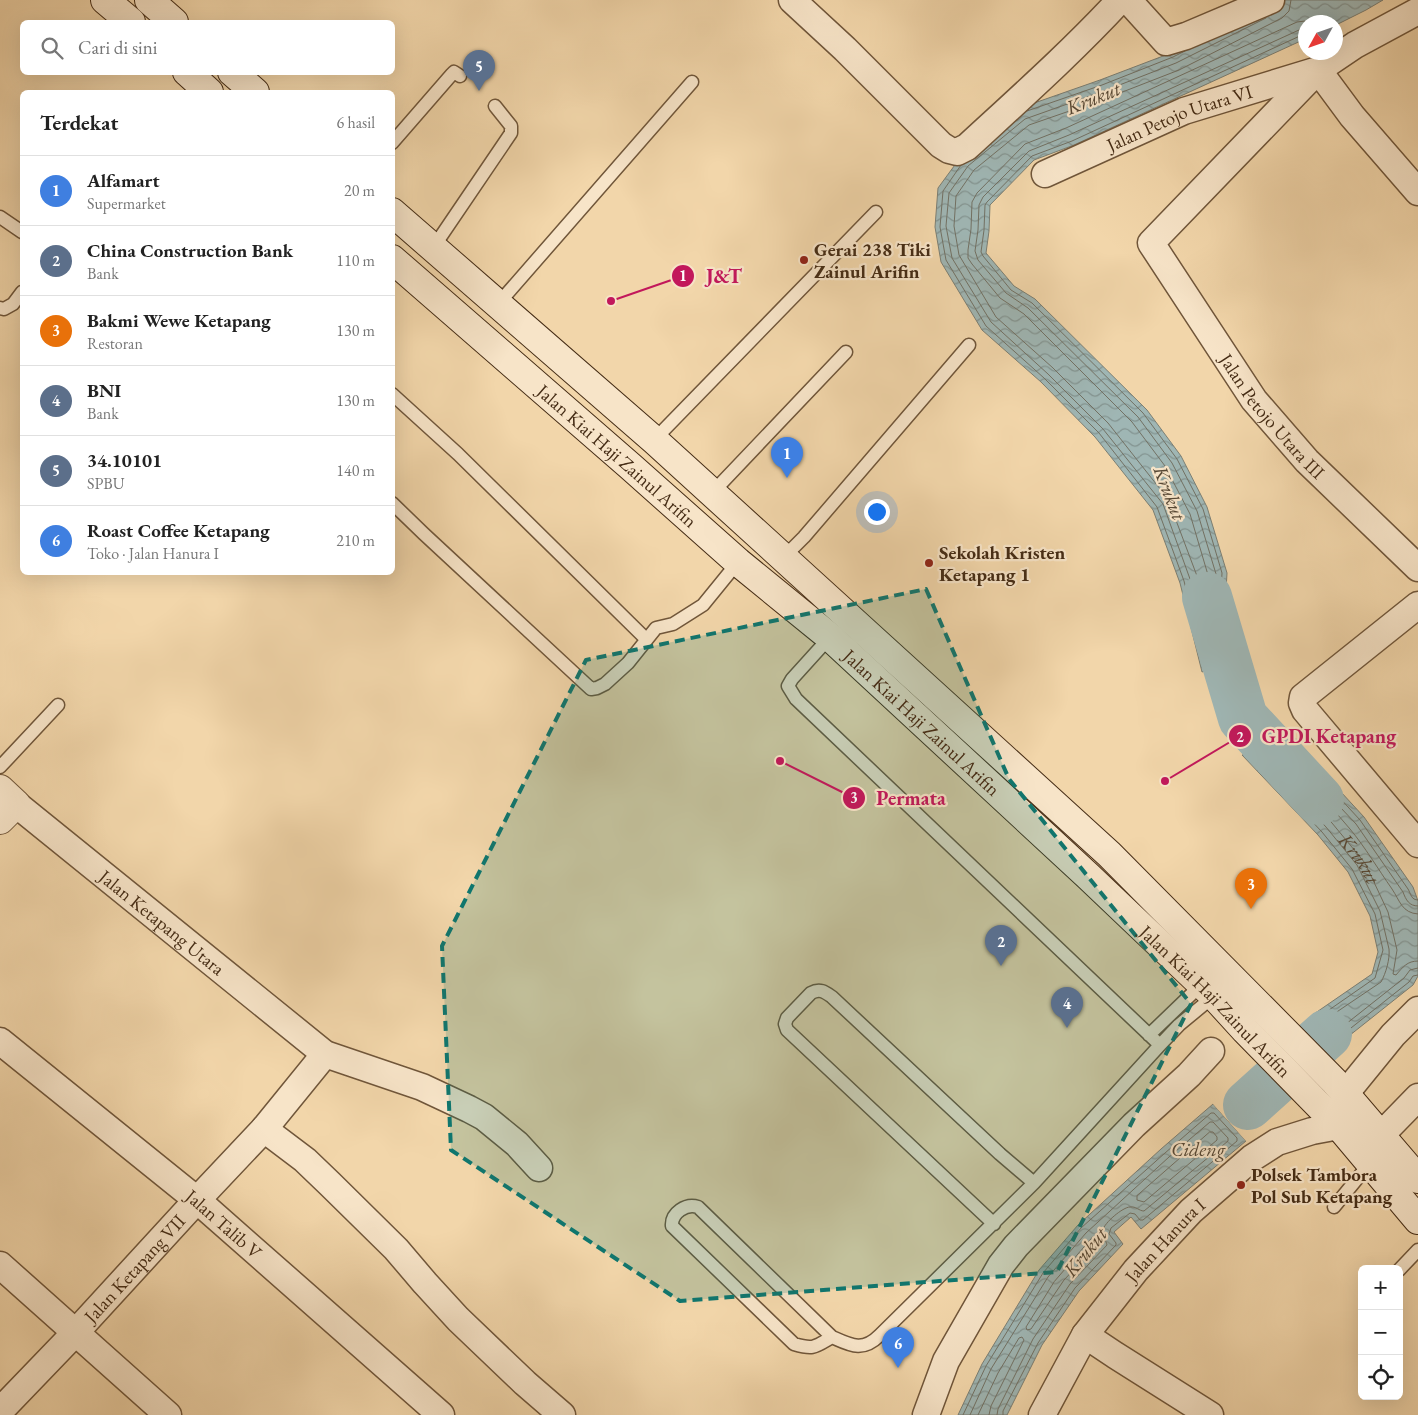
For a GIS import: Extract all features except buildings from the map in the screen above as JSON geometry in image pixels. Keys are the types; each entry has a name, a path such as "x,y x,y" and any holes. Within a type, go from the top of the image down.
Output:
{"main road":[{"path":"105,0 129,20"},
{"path":"148,0 172,20"},
{"path":"190,75 207,90"},
{"path":"235,75 253,90"},
{"name":"Jalan Kiai Haji Zainul Arifin","path":"395,215 654,440 1109,854 1340,1088 1418,1179"},
{"name":"Jalan Kiai Haji Zainul Arifin","path":"395,262 738,562 830,637 1088,876 1208,990 1339,1126 1418,1220"}],"street":[{"path":"792,0 942,145 949,150 957,152 967,147 1092,30 1120,0"},
{"path":"1128,0 1166,42 1186,36 1271,0"},
{"name":"Jalan Petojo Utara VI","path":"1150,243 1318,70 1355,45 1418,11"},
{"path":"1318,70 1352,116 1418,192"},
{"name":"Jalan Petojo Utara VI","path":"1045,174 1184,111 1318,70"},
{"name":"Jalan Petojo Utara III","path":"1150,243 1254,400 1307,461 1418,568"},
{"path":"1418,605 1303,697 1302,703 1305,710 1418,844"},
{"name":"Jalan Ketapang Utara","path":"5,804 325,1054"},
{"path":"1340,1088 1418,1010"},
{"name":"Jalan Talib V","path":"0,1041 197,1200 441,1415"},
{"path":"926,1415 946,1360 1001,1265 1016,1246 1134,1124 1183,1080 1211,1051"},
{"path":"325,1054 422,1087 469,1109 484,1117 517,1144 539,1168"},
{"name":"Jalan Ketapang VII","path":"0,1411 76,1333 264,1129 325,1054"},
{"path":"1380,1136 1418,1098"},
{"name":"Jalan Hanura I","path":"1042,1415 1085,1335 1136,1270 1192,1211 1252,1158 1277,1142 1312,1131 1339,1126"},
{"path":"264,1129 304,1160 330,1184 396,1249 458,1319 562,1415"},
{"path":"0,1264 168,1415"},
{"path":"1085,1335 1210,1415"}],"lane":[{"path":"395,140 454,72 460,76"},
{"path":"498,304 692,82"},
{"path":"433,248 511,132 511,126 495,106"},
{"path":"654,440 876,212"},
{"path":"0,217 20,231"},
{"path":"0,308 4,309 13,304 20,295"},
{"path":"783,558 804,537 970,345"},
{"path":"712,493 846,352"},
{"path":"395,397 458,454 646,639"},
{"path":"395,506 591,689 605,684 628,663 656,628 674,624 703,605 738,562"},
{"path":"830,637 792,679 788,686 796,699 1160,1045"},
{"path":"0,767 58,705"},
{"path":"994,1224 787,1030 785,1024 787,1018 811,993 816,990 822,991 832,997 1000,1154 1034,1183"},
{"path":"1149,1035 1208,990"},
{"path":"832,1337 816,1347 808,1348 794,1344 672,1226 672,1220 676,1214 687,1206 693,1205 698,1207 832,1337 850,1344 865,1346 874,1342 1034,1183 1179,1025 1208,990"},
{"path":"1334,1207 1370,1163"},
{"path":"1403,1266 1418,1250"}],"highlighted area":[{"path":"926,589 1009,779 1191,1004 1057,1272 680,1301 451,1150 442,946 586,660"}],"water":[{"path":"1277,0 1383,0 1343,22 1343,15 1298,15 1298,42 1074,145 1034,160 990,205 986,253 1014,286 1035,299 1147,410 1181,456 1207,507 1227,573 1224,626 1236,661 1202,672 1180,583 1153,510 1095,437 1041,382 982,330 941,262 935,227 938,188 960,158 1020,108 1171,53"},
{"path":"1296,747 1318,767 1364,817 1413,887 1418,901 1418,976 1413,985 1325,1055 1295,1027 1372,974 1378,952 1370,916 1348,872 1318,835 1242,755"},
{"name":"Cideng","path":"1213,1104 1246,1141 1141,1229 1131,1217 1114,1232 1123,1244 1079,1291 1042,1345 1007,1415 958,1415 982,1364 1039,1270 1078,1225"}],"pier":[{"path":"1310,1013 1341,1045 1326,1057 1294,1025"},
{"path":"1215,1103 1248,1139 1246,1141 1213,1104"}],"waterway":[{"name":"Krukut","path":"1207,597 1243,718 1319,800"},
{"name":"Krukut","path":"1248,1105 1327,1034"}],"place":[{"name":"34.10101","path":"479,91"},
{"name":"Gerai 238 Tiki Zainul Arifin","path":"804,260"},
{"name":"J&T","path":"611,301"},
{"name":"Alfamart","path":"787,478"},
{"name":"Sekolah Kristen Ketapang 1","path":"929,563"},
{"name":"Permata","path":"780,761"},
{"name":"GPDI Ketapang","path":"1165,781"},
{"name":"Bakmi Wewe Ketapang","path":"1251,909"},
{"name":"China Construction Bank","path":"1001,966"},
{"name":"BNI","path":"1067,1028"},
{"name":"Polsek Tambora Pol Sub Ketapang","path":"1241,1185"},
{"name":"Roast Coffee Ketapang","path":"898,1368"}]}
